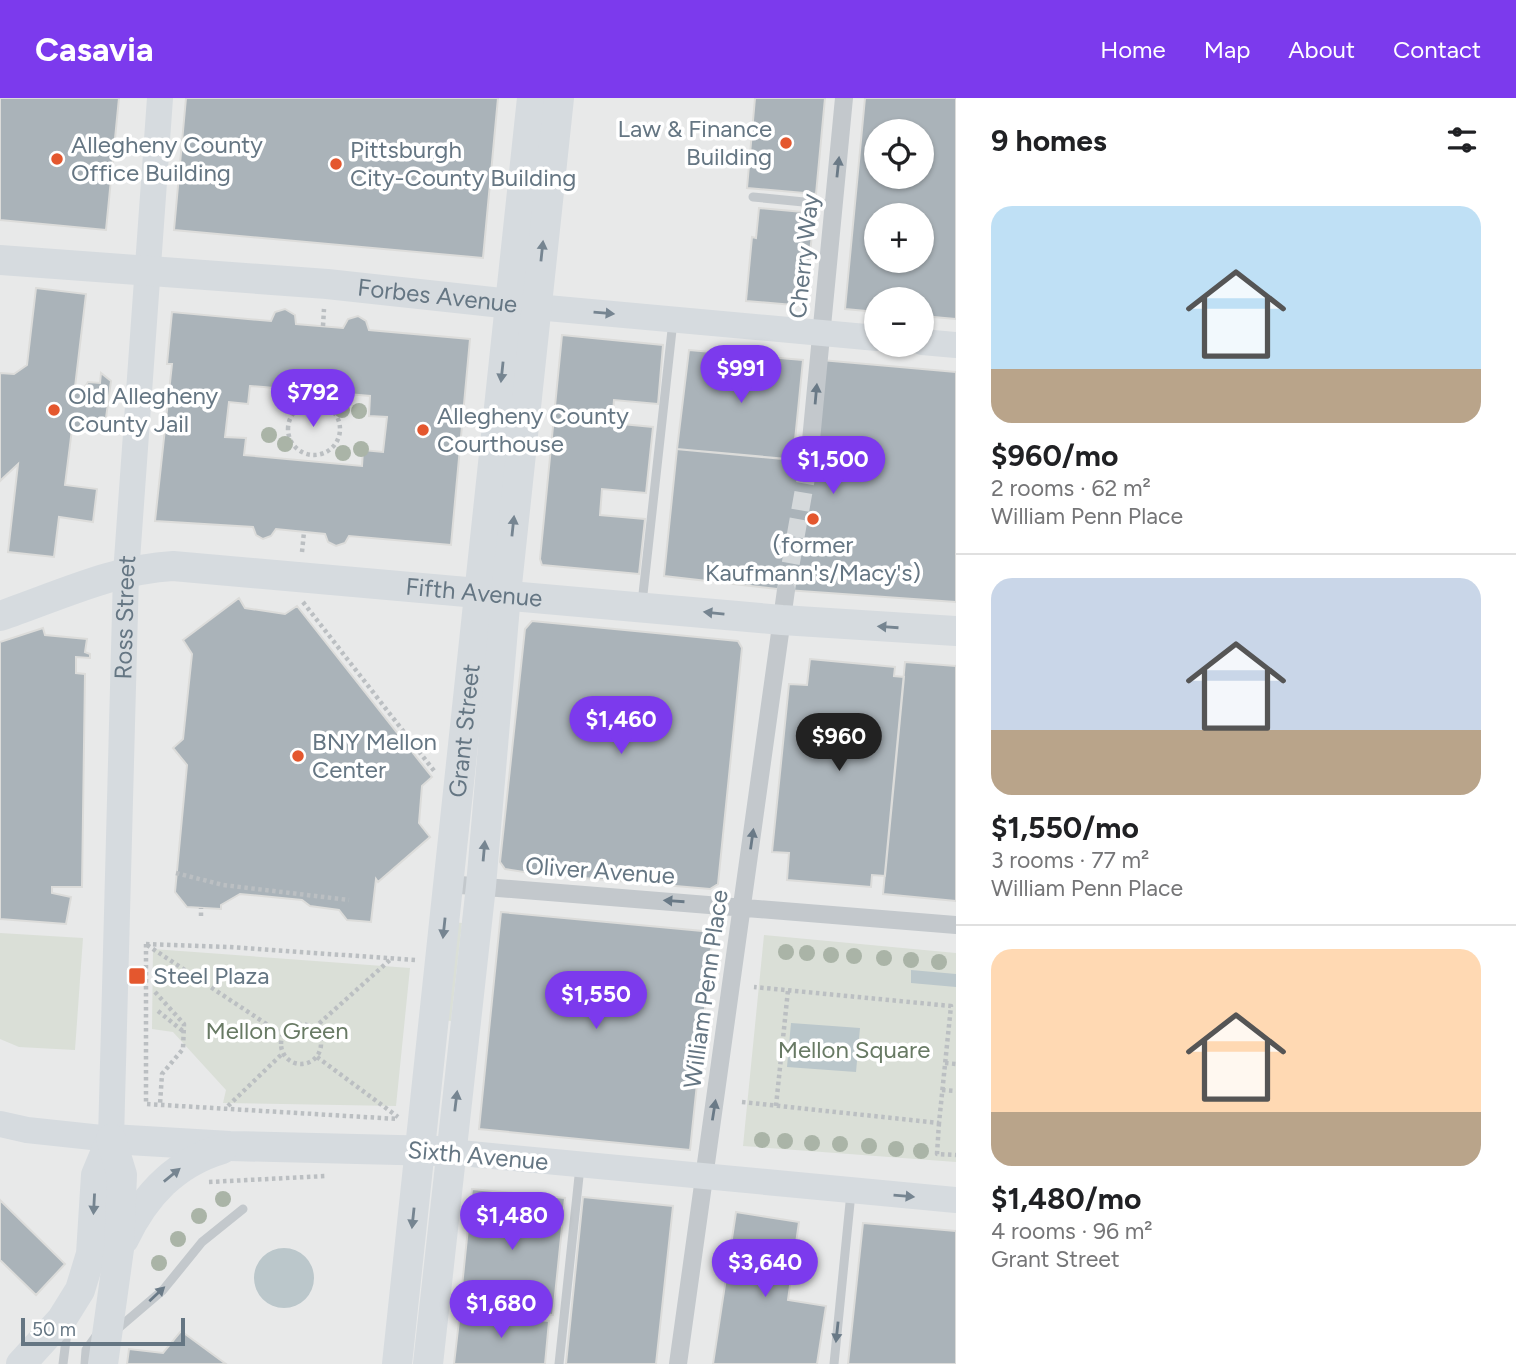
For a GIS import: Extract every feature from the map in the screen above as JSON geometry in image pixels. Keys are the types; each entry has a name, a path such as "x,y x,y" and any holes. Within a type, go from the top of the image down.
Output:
{"main road":[{"name":"Ross Street","path":"111,1139 126,574 160,98"},
{"name":"Grant Street","path":"397,1364 449,884 492,593 522,306 532,98"},
{"name":"Grant Street","path":"522,306 559,98"},
{"name":"Forbes Avenue","path":"0,260 327,284 522,306 864,337"},
{"path":"934,343 956,345"},
{"name":"Fifth Avenue","path":"0,616 126,574 173,566 782,620 956,631"},
{"name":"Grant Street","path":"428,1364 481,886 492,593"},
{"name":"Sixth Avenue","path":"0,1124 27,1130 111,1139 230,1146 450,1152 956,1200"},
{"path":"106,1342 119,1249 122,1175 111,1139"},
{"path":"20,1364 70,1309 91,1254 96,1175 111,1139"},
{"path":"119,1249 139,1208 168,1177 197,1156 230,1146"}],"street":[{"name":"Cherry Way","path":"809,461 845,98"},
{"path":"782,620 786,590"},
{"name":"William Penn Place","path":"678,1364 782,620"},
{"name":"Oliver Avenue","path":"449,884 956,925"}],"lane":[{"path":"753,197 834,205"},
{"path":"642,606 673,319"},
{"path":"558,1364 580,1165"},
{"path":"834,1364 852,1191"},
{"path":"85,1364 86,1350 92,1338 106,1342 163,1290 202,1242 243,1209"},
{"path":"62,1364 70,1309"}],"path":[{"path":"323,326 325,306"},
{"path":"316,404 317,392"},
{"path":"316,404 324,405 336,416 340,431 333,446 311,458 295,447 288,431 293,414 307,405 316,404"},
{"path":"302,552 304,532"},
{"path":"302,601 436,773"},
{"path":"176,873 223,885 349,900"},
{"path":"201,908 201,916"},
{"path":"146,944 229,947 369,959"},
{"path":"146,944 283,1035"},
{"path":"146,944 146,1104 228,1107 402,1120 317,1057"},
{"path":"314,1028 391,959"},
{"path":"754,987 951,1006"},
{"path":"776,1106 788,990"},
{"path":"156,992 184,1024 183,1049 162,1074 160,1104"},
{"path":"956,1000 951,1006 937,1154 956,1155"},
{"path":"158,1012 184,1032"},
{"path":"296,1025 314,1028 321,1037 322,1048 317,1057 301,1065 287,1060 283,1053 283,1035 296,1025"},
{"path":"228,1107 283,1053"},
{"path":"945,1063 956,1064"},
{"path":"942,1090 956,1091"},
{"path":"742,1102 939,1123"},
{"path":"199,1182 329,1175"}],"shaded area":[{"path":"0,98 956,98 956,1364 0,1364"},
{"path":"911,970 956,974 956,987 911,983"},
{"path":"791,1023 860,1028 856,1072 787,1067"},
{"path":"284,1248 301,1253 309,1261 314,1278 309,1295 301,1303 284,1308 267,1303 259,1295 254,1278 259,1261 267,1253"}],"green space":[{"path":"452,922 462,923 451,1021 442,1020"},
{"path":"0,933 83,938 75,1050 19,1047 0,1039"},
{"name":"Mellon Square","path":"764,935 956,953 956,1162 743,1146"},
{"name":"Mellon Green","path":"153,949 410,968 396,1106 223,1103 226,1090 173,1032 152,1029"}],"building":[{"name":"Allegheny County Office Building","path":"0,98 119,98 106,230 0,220"},
{"name":"Pittsburgh City-County Building","path":"186,98 498,98 483,258 174,230"},
{"name":"Law & Finance Building","path":"755,98 825,98 816,194 747,188"},
{"path":"865,98 956,98 956,319 934,317 934,287 864,287 864,311 845,309"},
{"path":"759,208 814,213 805,306 746,301 752,237 756,238"},
{"name":"Old Allegheny County Jail","path":"36,288 86,294 75,387 82,391 88,382 100,383 101,373 111,381 104,433 72,429 65,485 97,489 93,522 59,517 54,557 8,552 18,464 0,481 0,373 14,374 27,365"},
{"name":"Allegheny County Courthouse","path":"285,309 295,315 296,324 343,328 348,319 358,316 366,321 369,330 470,339 451,545 349,536 345,543 336,546 328,542 325,534 276,529 271,536 263,539 256,535 253,527 155,521 172,364 167,364 172,312 271,321 275,312","holes":["250,386 370,396 369,416 387,417 383,452 363,450 362,466 244,455 246,438 225,437 229,402 248,404"]},
{"path":"562,335 663,345 658,404 614,400 612,423 653,427 646,493 602,489 600,515 645,519 639,574 542,565 540,559"},
{"path":"689,350 803,360 793,460 677,449"},
{"name":"(former Kaufmann's/Macy's)","path":"821,360 956,372 956,602 786,590 664,576 677,449 810,461"},
{"name":"BNY Mellon Center","path":"239,598 245,608 285,614 297,606 432,777 422,786 419,823 430,837 378,882 376,879 371,922 347,920 339,910 310,906 302,900 240,894 221,905 221,909 187,907 175,892 187,765 173,748 183,739 192,654 183,640"},
{"path":"532,621 738,641 742,648 718,884 710,889 537,874 505,869 500,862 525,629"},
{"path":"43,628 45,635 87,639 85,652 90,654 90,658 76,657 76,673 85,674 82,887 52,887 52,893 71,897 66,924 0,919 0,642"},
{"path":"810,659 895,667 894,676 904,677 885,876 872,875 871,887 787,880 789,853 772,852 789,684 807,685"},
{"path":"905,662 956,666 956,901 883,894"},
{"path":"501,912 713,932 690,1150 479,1129"},
{"path":"472,1189 565,1198 553,1315 460,1306"},
{"path":"583,1197 673,1206 656,1364 566,1364"},
{"path":"0,1200 65,1264 36,1295 0,1260"},
{"path":"736,1212 799,1222 788,1300 826,1306 817,1364 713,1364"},
{"path":"863,1223 956,1231 956,1364 848,1364"},
{"path":"460,1312 549,1321 545,1364 454,1364"},
{"path":"181,1331 226,1364 127,1364 129,1349 163,1353"}],"tunnel":[{"path":"786,590 809,461"}],"place":[{"name":"Law & Finance Building","path":"786,143"},
{"name":"Allegheny County Office Building","path":"57,159"},
{"name":"Pittsburgh City-County Building","path":"336,164"},
{"name":"Old Allegheny County Jail","path":"54,410"},
{"name":"Allegheny County Courthouse","path":"423,430"},
{"name":"(former Kaufmann's/Macy's)","path":"813,519"},
{"name":"BNY Mellon Center","path":"298,756"},
{"name":"Steel Plaza","path":"137,976"}]}
